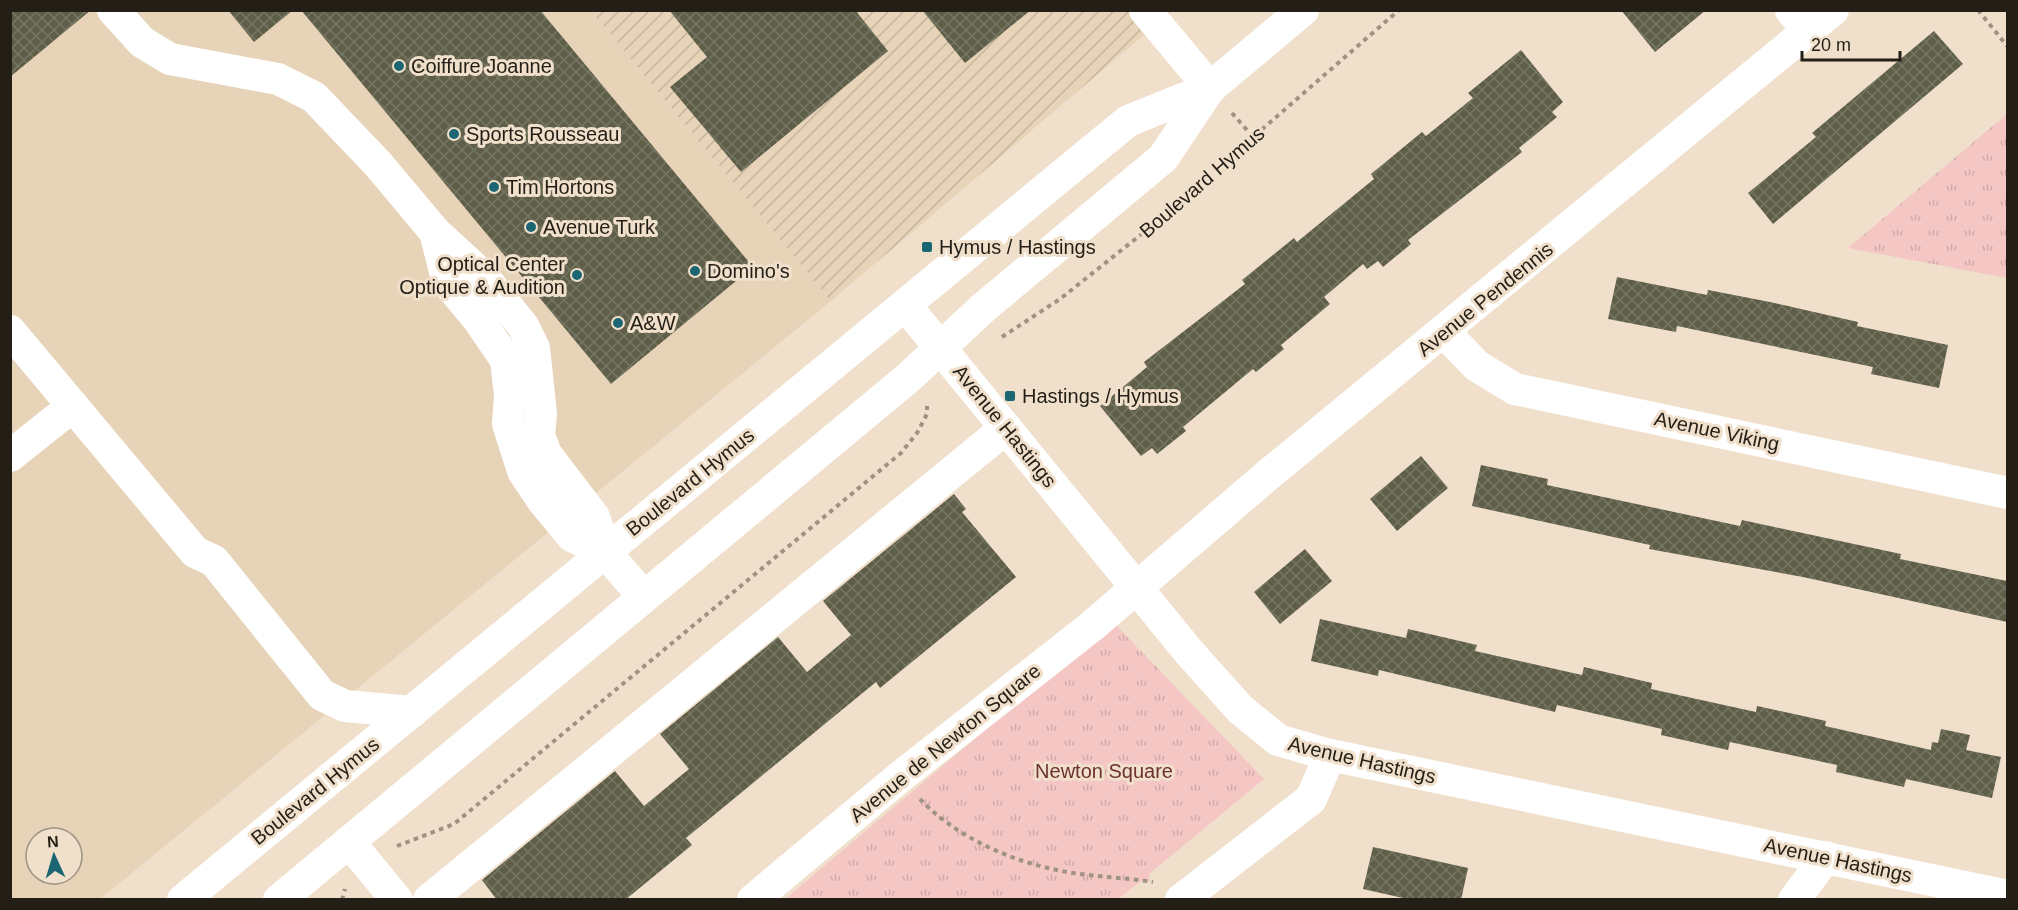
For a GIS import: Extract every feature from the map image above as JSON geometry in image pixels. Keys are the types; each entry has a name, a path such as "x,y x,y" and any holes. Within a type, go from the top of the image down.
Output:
{"street":[{"path":"113,10 142,42 170,59 278,79 314,97 378,164 435,232 448,283 478,319 506,360 510,396 508,424 523,471 543,501 572,536 606,553 643,596"},
{"path":"1145,10 1210,88"},
{"name":"Boulevard Hymus","path":"279,900 908,378 983,308 1163,158 1210,88 1303,10"},
{"name":"Avenue Pendennis","path":"1137,587 1269,474 1444,332 1800,21 1833,10"},
{"name":"Boulevard Hymus","path":"183,900 1128,121 1210,88"},
{"name":"Avenue Hastings","path":"906,306 1240,709 1278,740 1330,755 2007,896"},
{"path":"10,331 195,552 214,561 322,694 345,706 412,712"},
{"name":"Avenue Viking","path":"1444,332 1477,366 1515,389 2007,493"},
{"path":"10,456 73,406"},
{"path":"429,900 1006,428"},
{"name":"Avenue de Newton Square","path":"753,900 900,777 1092,626 1137,587"},
{"path":"1186,895 1311,799 1330,755"},
{"path":"349,843 397,900"},
{"path":"1794,900 1826,857"}],"path":[{"name":"Boulevard Hymus","path":"994,339 1017,329 1117,255 1399,10"},
{"path":"1978,10 2007,47"},
{"path":"1238,119 1254,138"},
{"path":"401,845 454,824 788,549 901,453 917,433 927,414 926,408"},
{"path":"900,777 934,814 993,850 1057,870 1186,895"}],"shaded area":[{"path":"10,11 591,11 831,301 100,899 11,899"},
{"path":"591,11 1172,11 831,301"}],"green space":[{"path":"2007,114 2007,278 1848,248"},
{"name":"Newton Square","path":"1113,622 1264,779 1149,874 1150,882 1141,881 1118,899 784,900"}],"building":[{"path":"10,10 91,10 10,77"},
{"path":"228,10 293,10 254,42"},
{"path":"301,10 540,10 753,267 611,384"},
{"path":"669,10 855,10 888,51 741,172 670,87 707,57"},
{"path":"922,10 1031,10 965,63"},
{"path":"1621,10 1706,10 1655,52"},
{"path":"1934,31 1963,64 1773,224 1748,193 1816,137 1812,133"},
{"path":"1521,50 1563,102 1552,112 1557,117 1519,148 1522,152 1408,240 1411,244 1383,267 1378,261 1367,269 1363,264 1324,297 1330,304 1281,345 1284,349 1256,372 1253,369 1183,427 1186,431 1157,454 1152,448 1141,456 1100,406 1147,367 1144,362 1245,284 1242,280 1294,238 1297,242 1374,179 1371,174 1422,132 1426,136 1473,98 1468,93"},
{"path":"1617,277 1707,295 1708,290 1770,302 1858,322 1857,326 1948,345 1939,388 1871,374 1873,367 1677,326 1676,332 1608,319"},
{"path":"1421,456 1448,488 1397,531 1370,499"},
{"path":"1481,465 1548,479 1547,485 1740,526 1742,520 1901,554 1900,559 2007,581 2007,622 1803,577 1649,549 1650,545 1472,506"},
{"path":"954,494 966,509 962,512 1016,577 880,688 876,682 686,838 692,845 625,900 497,900 482,880 615,771 644,806 689,769 660,734 778,637 807,672 851,635 823,601"},
{"path":"1305,549 1332,581 1280,624 1254,592"},
{"path":"1320,619 1406,638 1408,629 1477,645 1475,651 1582,675 1584,667 1652,683 1651,689 1756,712 1757,706 1826,721 1825,726 1931,750 1932,742 1938,743 1941,729 1970,735 1966,750 2001,757 1992,798 1906,779 1904,787 1836,772 1837,765 1730,742 1728,750 1661,735 1662,729 1557,705 1555,712 1379,670 1378,676 1311,661"},
{"path":"1373,847 1468,868 1461,900 1412,900 1363,889"}],"place":[{"name":"Coiffure Joanne","path":"399,66"},
{"name":"Sports Rousseau","path":"454,134"},
{"name":"Tim Hortons","path":"494,187"},
{"name":"Avenue Turk","path":"531,227"},
{"name":"Hymus / Hastings","path":"927,247"},
{"name":"Domino's","path":"695,271"},
{"name":"Optical Center Optique & Audition","path":"577,275"},
{"name":"A&W","path":"618,323"},
{"name":"Hastings / Hymus","path":"1010,396"}]}
